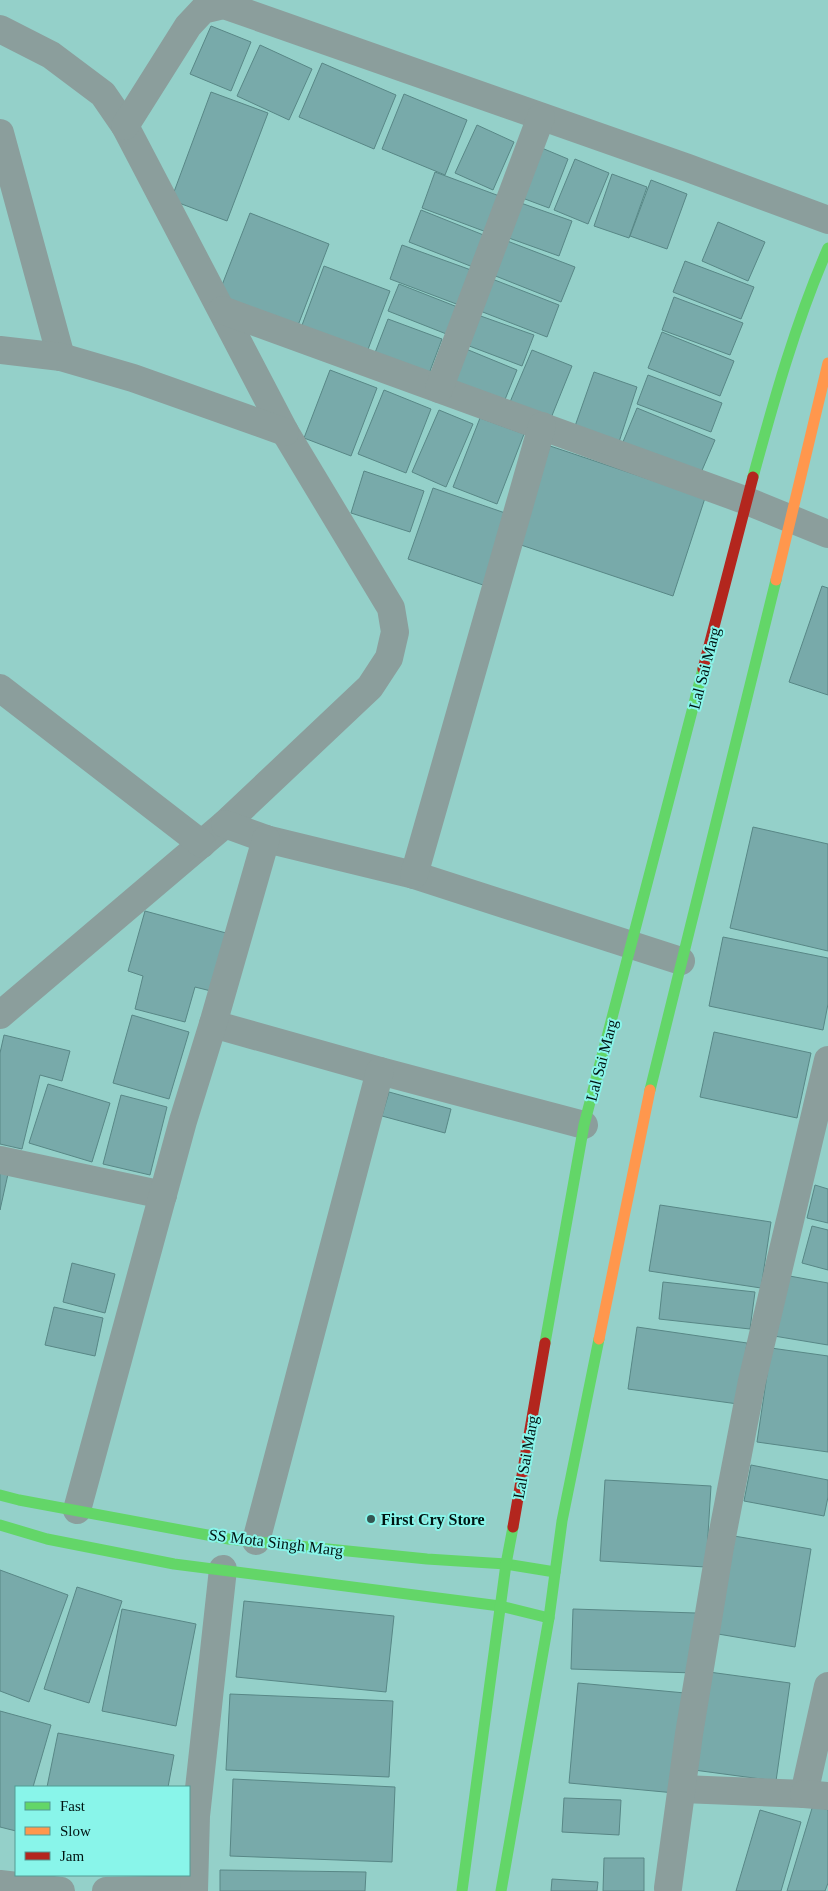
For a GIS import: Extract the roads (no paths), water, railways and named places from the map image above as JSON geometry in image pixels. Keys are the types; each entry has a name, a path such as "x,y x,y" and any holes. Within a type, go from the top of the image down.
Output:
{"street":[{"path":"125,126 188,26 203,10 224,5 688,168 828,220"},
{"path":"0,29 51,54 103,94 125,126 284,432 391,608 395,632 389,658 370,687 225,824 0,1015"},
{"path":"439,389 541,117"},
{"path":"0,133 61,357"},
{"name":"Lal Sai Marg","path":"462,1891 506,1564 584,1125 766,429 812,285 828,248"},
{"path":"222,310 747,501 828,534"},
{"path":"0,350 61,357 132,378 284,432"},
{"path":"501,1891 549,1618 562,1521 640,1137 681,961 791,520 828,363"},
{"path":"414,875 542,426"},
{"path":"0,688 202,844"},
{"path":"225,824 266,839 414,875 681,961"},
{"path":"77,1510 183,1121 266,839"},
{"path":"213,1024 584,1125"},
{"path":"668,1888 720,1547 752,1380 828,1060"},
{"path":"256,1541 380,1071"},
{"path":"0,1160 163,1195"},
{"name":"SS Mota Singh Marg","path":"0,1494 19,1500 229,1538 427,1560 506,1564 555,1572"},
{"name":"SS Mota Singh Marg","path":"0,1525 48,1539 164,1562 500,1606 549,1618"},
{"path":"106,1891 194,1890 196,1816 223,1569"},
{"path":"682,1789 816,1795 828,1686"},
{"path":"0,1884 61,1891"}],"place":[{"name":"First Cry Store","path":"371,1519"}]}
